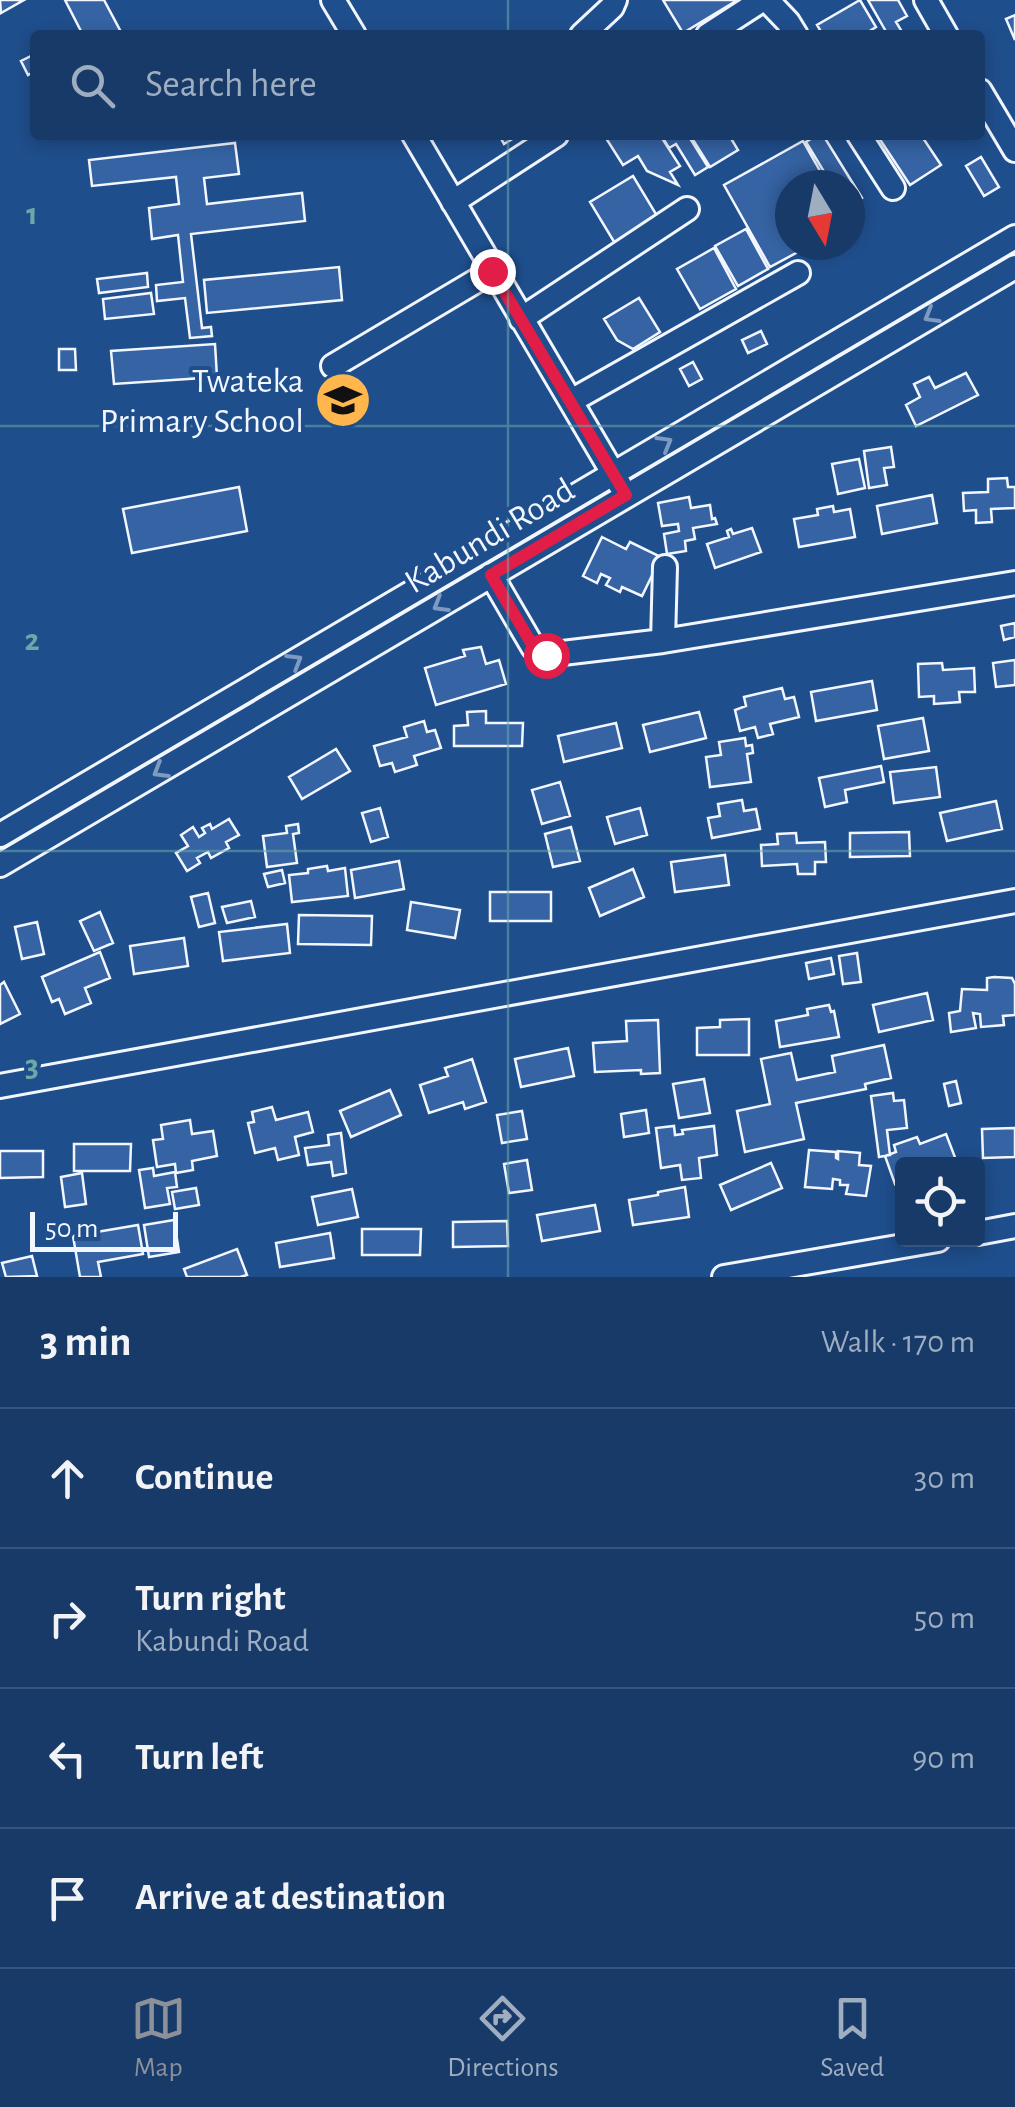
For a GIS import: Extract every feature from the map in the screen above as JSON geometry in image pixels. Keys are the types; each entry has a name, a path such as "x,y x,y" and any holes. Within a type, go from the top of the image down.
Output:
{"street":[{"path":"333,0 351,30"},
{"path":"590,30 615,0"},
{"path":"716,30 764,0 793,30"},
{"path":"926,0 943,30"},
{"path":"985,100 1015,150"},
{"path":"418,140 626,495"},
{"path":"453,202 548,140"},
{"path":"862,140 892,188"},
{"path":"522,318 687,209"},
{"name":"Kabundi Road","path":"0,835 1015,237"},
{"name":"Kabundi Road","path":"0,865 1015,266"},
{"path":"332,366 492,271"},
{"path":"570,401 798,273"},
{"path":"663,640 665,567"},
{"path":"491,575 533,646 546,655 1015,583"},
{"path":"236,696 249,718"},
{"path":"0,1086 1015,902"},
{"path":"985,1232 1015,1226"},
{"path":"724,1277 898,1247"}],"building":[{"path":"0,0 24,0 1,13"},
{"path":"65,0 104,0 120,30 80,30"},
{"path":"663,0 736,0 688,30 681,30"},
{"path":"860,0 876,27 820,30 817,25"},
{"path":"868,0 898,0 907,16 896,22 901,30 885,30"},
{"path":"1015,15 1015,40 1006,19"},
{"path":"30,56 30,74 28,75 21,61"},
{"path":"607,140 663,140 680,166 670,172 678,185 647,171 638,156 623,165"},
{"path":"664,140 691,140 708,167 695,175 676,144 669,148"},
{"path":"693,140 732,140 738,150 710,167"},
{"path":"809,140 826,140 845,170 823,170 806,142"},
{"path":"880,140 924,140 941,165 910,185"},
{"path":"803,141 819,170 775,170 775,260 783,260 770,267 724,185"},
{"path":"235,143 239,174 204,178 207,204 302,193 305,221 191,234 202,328 211,327 212,336 190,338 185,298 157,301 156,285 183,282 178,235 152,239 149,208 179,204 176,177 92,186 89,160"},
{"path":"981,157 999,187 984,196 966,166"},
{"path":"633,176 662,224 619,250 590,202"},
{"path":"746,229 768,269 738,286 715,246"},
{"path":"714,248 736,289 700,309 677,269"},
{"path":"339,267 342,300 207,313 204,280"},
{"path":"147,273 148,287 99,293 97,279"},
{"path":"151,293 154,314 105,319 103,299"},
{"path":"639,298 660,332 633,349 617,340 604,319"},
{"path":"761,331 767,344 748,353 742,340"},
{"path":"215,344 217,377 114,384 111,351"},
{"path":"59,349 75,349 76,370 59,370"},
{"path":"693,362 702,379 689,386 680,369"},
{"path":"966,373 978,395 916,426 906,405 920,397 914,384 929,377 935,388"},
{"path":"891,447 894,467 884,468 887,485 869,488 864,451"},
{"path":"859,459 865,488 838,494 832,464"},
{"path":"1007,478 1008,487 1015,487 1015,508 991,509 992,522 976,523 976,510 964,511 963,493 988,492 988,479"},
{"path":"239,487 247,531 132,553 123,509"},
{"path":"932,495 937,523 882,534 877,506"},
{"path":"689,497 691,508 710,505 717,524 693,528 695,539 685,541 686,551 667,554 664,534 679,531 678,524 662,526 658,503"},
{"path":"833,506 834,512 850,509 855,537 799,547 794,519 818,515 817,509"},
{"path":"752,528 761,552 715,568 707,544 729,537 727,531 731,529 733,534"},
{"path":"602,537 626,549 630,542 661,557 642,596 606,585 610,578 601,574 597,583 583,576"},
{"path":"1015,623 1015,637 1004,640 1001,626"},
{"path":"481,647 486,664 499,660 506,684 436,705 425,668 465,656 463,650"},
{"path":"1015,660 1015,685 996,687 993,663"},
{"path":"942,663 943,670 974,668 975,692 959,692 960,702 934,704 934,696 919,697 918,664"},
{"path":"872,681 877,710 816,721 811,692"},
{"path":"782,688 785,699 794,697 799,717 770,724 773,734 758,738 755,727 740,731 735,710 746,706 744,697"},
{"path":"486,711 486,723 523,723 522,746 454,746 454,726 468,725 467,712"},
{"path":"699,712 706,738 650,752 643,725"},
{"path":"923,718 929,751 884,759 878,726"},
{"path":"424,721 427,732 435,730 441,748 414,756 417,765 395,772 392,763 380,766 374,746 407,737 404,727"},
{"path":"616,723 622,748 564,762 558,736"},
{"path":"745,738 746,746 752,745 753,753 747,754 751,782 710,787 706,757 721,755 719,742"},
{"path":"336,749 350,771 302,799 289,777"},
{"path":"881,766 884,782 845,790 847,802 825,807 819,778"},
{"path":"936,767 940,797 894,803 890,772"},
{"path":"560,782 570,816 542,824 532,790"},
{"path":"742,800 744,811 756,809 760,829 712,838 708,818 720,816 718,804"},
{"path":"996,801 1002,829 947,841 940,813"},
{"path":"380,808 388,837 371,842 362,813"},
{"path":"640,808 647,835 615,844 607,817"},
{"path":"229,819 239,835 226,842 229,848 211,858 208,852 197,858 200,863 187,871 176,853 188,846 181,835 193,827 199,837 205,833 202,828 210,824 212,829"},
{"path":"298,824 299,833 293,834 297,863 267,867 263,836 287,833 286,826"},
{"path":"571,827 580,861 553,867 545,834"},
{"path":"909,832 910,856 850,857 850,833"},
{"path":"796,833 797,843 825,842 826,862 815,862 815,874 798,874 797,864 762,866 761,845 778,844 777,834"},
{"path":"725,855 729,885 675,892 671,862"},
{"path":"399,861 404,889 355,898 351,870"},
{"path":"327,866 328,871 345,868 348,896 292,902 289,875"},
{"path":"633,869 644,897 600,916 589,888"},
{"path":"282,870 285,883 268,887 264,874"},
{"path":"490,892 551,892 551,921 490,921"},
{"path":"208,893 215,923 199,927 191,897"},
{"path":"251,901 255,917 227,923 222,907"},
{"path":"411,902 460,910 455,938 407,930"},
{"path":"100,912 113,943 94,951 80,921"},
{"path":"299,915 372,916 371,945 298,944"},
{"path":"37,922 44,954 22,959 15,927"},
{"path":"287,924 290,953 223,961 219,932"},
{"path":"184,938 188,966 134,974 130,946"},
{"path":"100,952 110,978 85,988 91,1003 65,1014 59,999 52,1002 42,977"},
{"path":"857,953 861,982 843,984 839,956"},
{"path":"831,958 834,974 809,979 806,963"},
{"path":"987,978 1012,978 1015,1015 1003,1016 1004,1025 981,1027 980,1014 973,1013 976,1028 951,1032 949,1013 960,1011 962,989 987,990"},
{"path":"4,982 20,1014 0,1024 0,985"},
{"path":"927,993 933,1020 879,1032 873,1005"},
{"path":"829,1005 839,1037 780,1047 776,1021 808,1015 807,1009"},
{"path":"749,1019 749,1055 697,1055 697,1028 720,1027 720,1020"},
{"path":"658,1020 660,1073 595,1072 593,1043 627,1041 626,1021"},
{"path":"884,1045 891,1078 865,1084 866,1089 796,1103 804,1139 745,1152 737,1111 770,1104 761,1059 791,1053 797,1080 835,1072 832,1056"},
{"path":"568,1048 574,1076 521,1087 515,1059"},
{"path":"472,1059 486,1102 465,1109 463,1102 429,1113 420,1085 448,1076 445,1068"},
{"path":"704,1079 710,1113 679,1118 673,1084"},
{"path":"956,1081 961,1103 949,1106 944,1084"},
{"path":"390,1090 401,1115 351,1137 340,1111"},
{"path":"893,1093 894,1101 904,1100 907,1128 887,1130 890,1155 879,1157 871,1096"},
{"path":"272,1107 276,1120 308,1112 313,1132 295,1137 299,1155 278,1160 275,1148 255,1153 248,1123 254,1122 252,1112"},
{"path":"646,1110 649,1133 624,1137 621,1114"},
{"path":"522,1111 527,1139 502,1143 497,1115"},
{"path":"190,1120 192,1134 213,1131 217,1156 192,1161 193,1170 176,1173 175,1164 157,1167 153,1140 163,1139 161,1125"},
{"path":"674,1126 675,1135 683,1134 682,1130 714,1126 717,1155 699,1158 701,1178 682,1180 680,1165 661,1168 656,1128"},
{"path":"1015,1128 1015,1157 983,1157 982,1129"},
{"path":"341,1133 346,1173 333,1176 331,1162 308,1165 305,1148 329,1145 328,1135"},
{"path":"946,1134 955,1157 895,1157 895,1184 885,1156 896,1152 894,1145 917,1137 920,1144"},
{"path":"74,1144 131,1144 130,1171 74,1171"},
{"path":"809,1150 836,1152 838,1159 838,1151 860,1153 859,1165 871,1166 866,1196 846,1194 848,1185 840,1185 840,1180 833,1179 832,1189 805,1187"},
{"path":"0,1151 43,1151 43,1177 0,1178"},
{"path":"527,1160 532,1190 509,1193 504,1164"},
{"path":"771,1163 782,1188 731,1210 720,1185"},
{"path":"153,1168 154,1176 175,1172 177,1187 167,1188 170,1204 145,1208 139,1170"},
{"path":"82,1173 86,1204 65,1207 61,1177"},
{"path":"685,1187 689,1217 633,1225 629,1200"},
{"path":"196,1188 199,1205 175,1209 172,1192"},
{"path":"352,1189 358,1217 318,1225 312,1197"},
{"path":"595,1205 600,1231 542,1241 537,1215"},
{"path":"174,1220 179,1252 149,1257 144,1225"},
{"path":"507,1221 508,1246 453,1247 453,1222"},
{"path":"138,1225 143,1254 98,1262 101,1277 80,1277 73,1236"},
{"path":"362,1229 421,1229 420,1255 362,1255"},
{"path":"330,1233 334,1258 280,1267 276,1243"},
{"path":"237,1249 247,1275 187,1277 184,1269"},
{"path":"32,1256 37,1276 6,1277 2,1263"}],"place":[{"name":"Twateka Primary School","path":"343,400"}],"route":[{"path":"492,271 626,495 491,575 533,646 546,655"}]}
